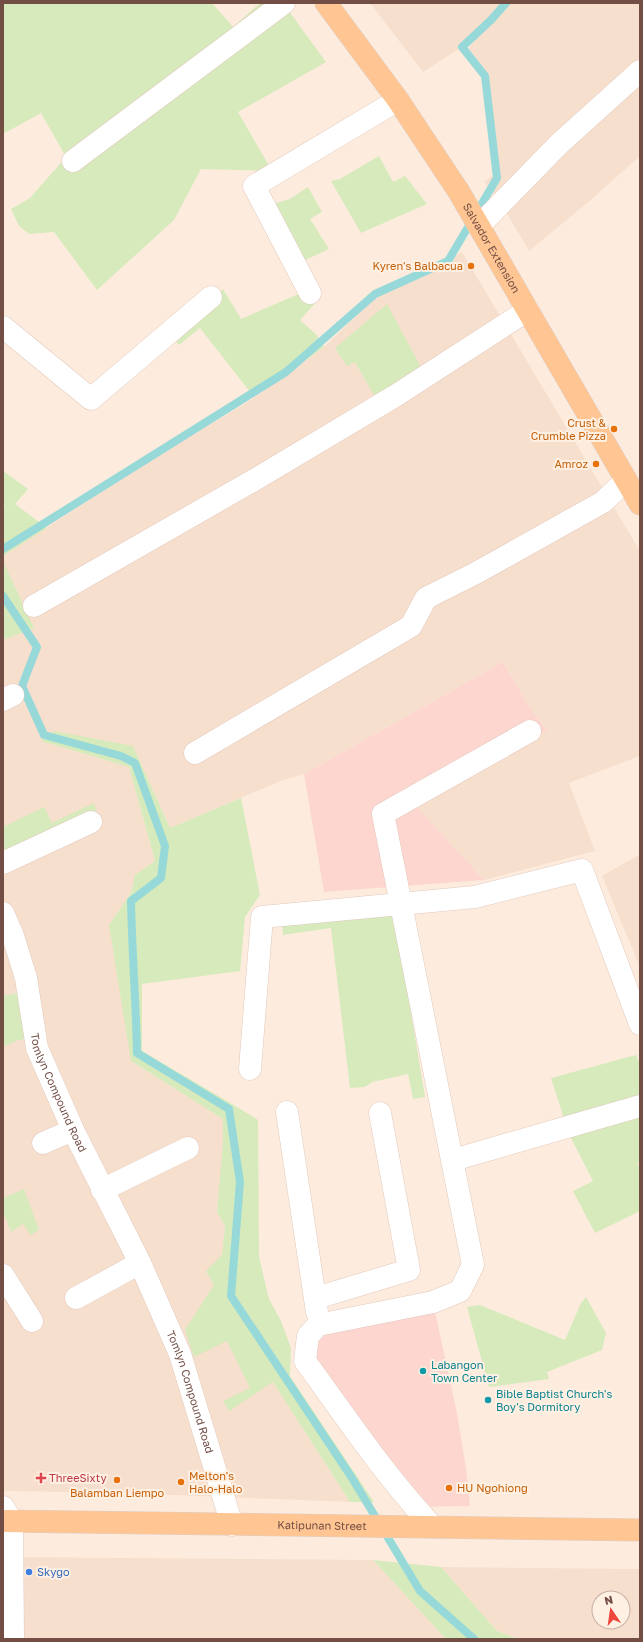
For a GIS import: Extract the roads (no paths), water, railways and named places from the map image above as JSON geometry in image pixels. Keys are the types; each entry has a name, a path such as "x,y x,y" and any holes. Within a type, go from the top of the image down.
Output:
{"main road":[{"name":"Salvador Extension","path":"326,3 398,100 459,192 640,504"},
{"name":"Katipunan Street","path":"6,1516 232,1524 640,1530"}],"street":[{"path":"73,161 284,3"},
{"path":"477,223 559,144 640,70"},
{"path":"310,292 254,186 398,100"},
{"path":"3,327 91,399 211,297"},
{"path":"34,606 261,476 395,396 528,310"},
{"path":"195,752 411,626 426,598 476,573 603,502 626,480"},
{"path":"432,1527 376,1459 305,1361 308,1336 318,1325 433,1302 460,1291 473,1264 383,814 530,731"},
{"path":"3,863 91,822"},
{"path":"250,1069 262,916 475,897 582,870 640,1024"},
{"name":"Tomlyn Compound Road","path":"3,913 13,936 26,978 37,1048 102,1190 140,1263 180,1354 232,1524"},
{"path":"453,1160 640,1106"},
{"path":"287,1112 316,1298 318,1325"},
{"path":"316,1298 409,1270 380,1113"},
{"path":"43,1143 74,1130"},
{"path":"102,1190 188,1148"},
{"path":"76,1298 140,1263"},
{"path":"3,1275 32,1321"},
{"path":"6,1516 13,1639"}],"waterway":[{"path":"3,549 286,372 375,294 448,261 497,178 485,76 462,47 491,20 506,3"},
{"path":"3,596 37,647 22,686 44,735 121,756 135,763 165,846 161,878 131,901 137,1053 229,1109 240,1182 231,1296 352,1478 420,1591 474,1639"}],"place":[{"name":"Kyren's Balbacua","path":"471,266"},
{"name":"Crust & Crumble Pizza","path":"614,429"},
{"name":"Amroz","path":"596,464"},
{"name":"Labangon Town Center","path":"423,1371"},
{"name":"Bible Baptist Church's Boy's Dormitory","path":"488,1400"},
{"name":"ThreeSixty","path":"41,1478"},
{"name":"Balamban Liempo","path":"117,1480"},
{"name":"Melton's Halo-Halo","path":"181,1482"},
{"name":"HU Ngohiong","path":"449,1488"},
{"name":"Skygo","path":"29,1572"}]}
